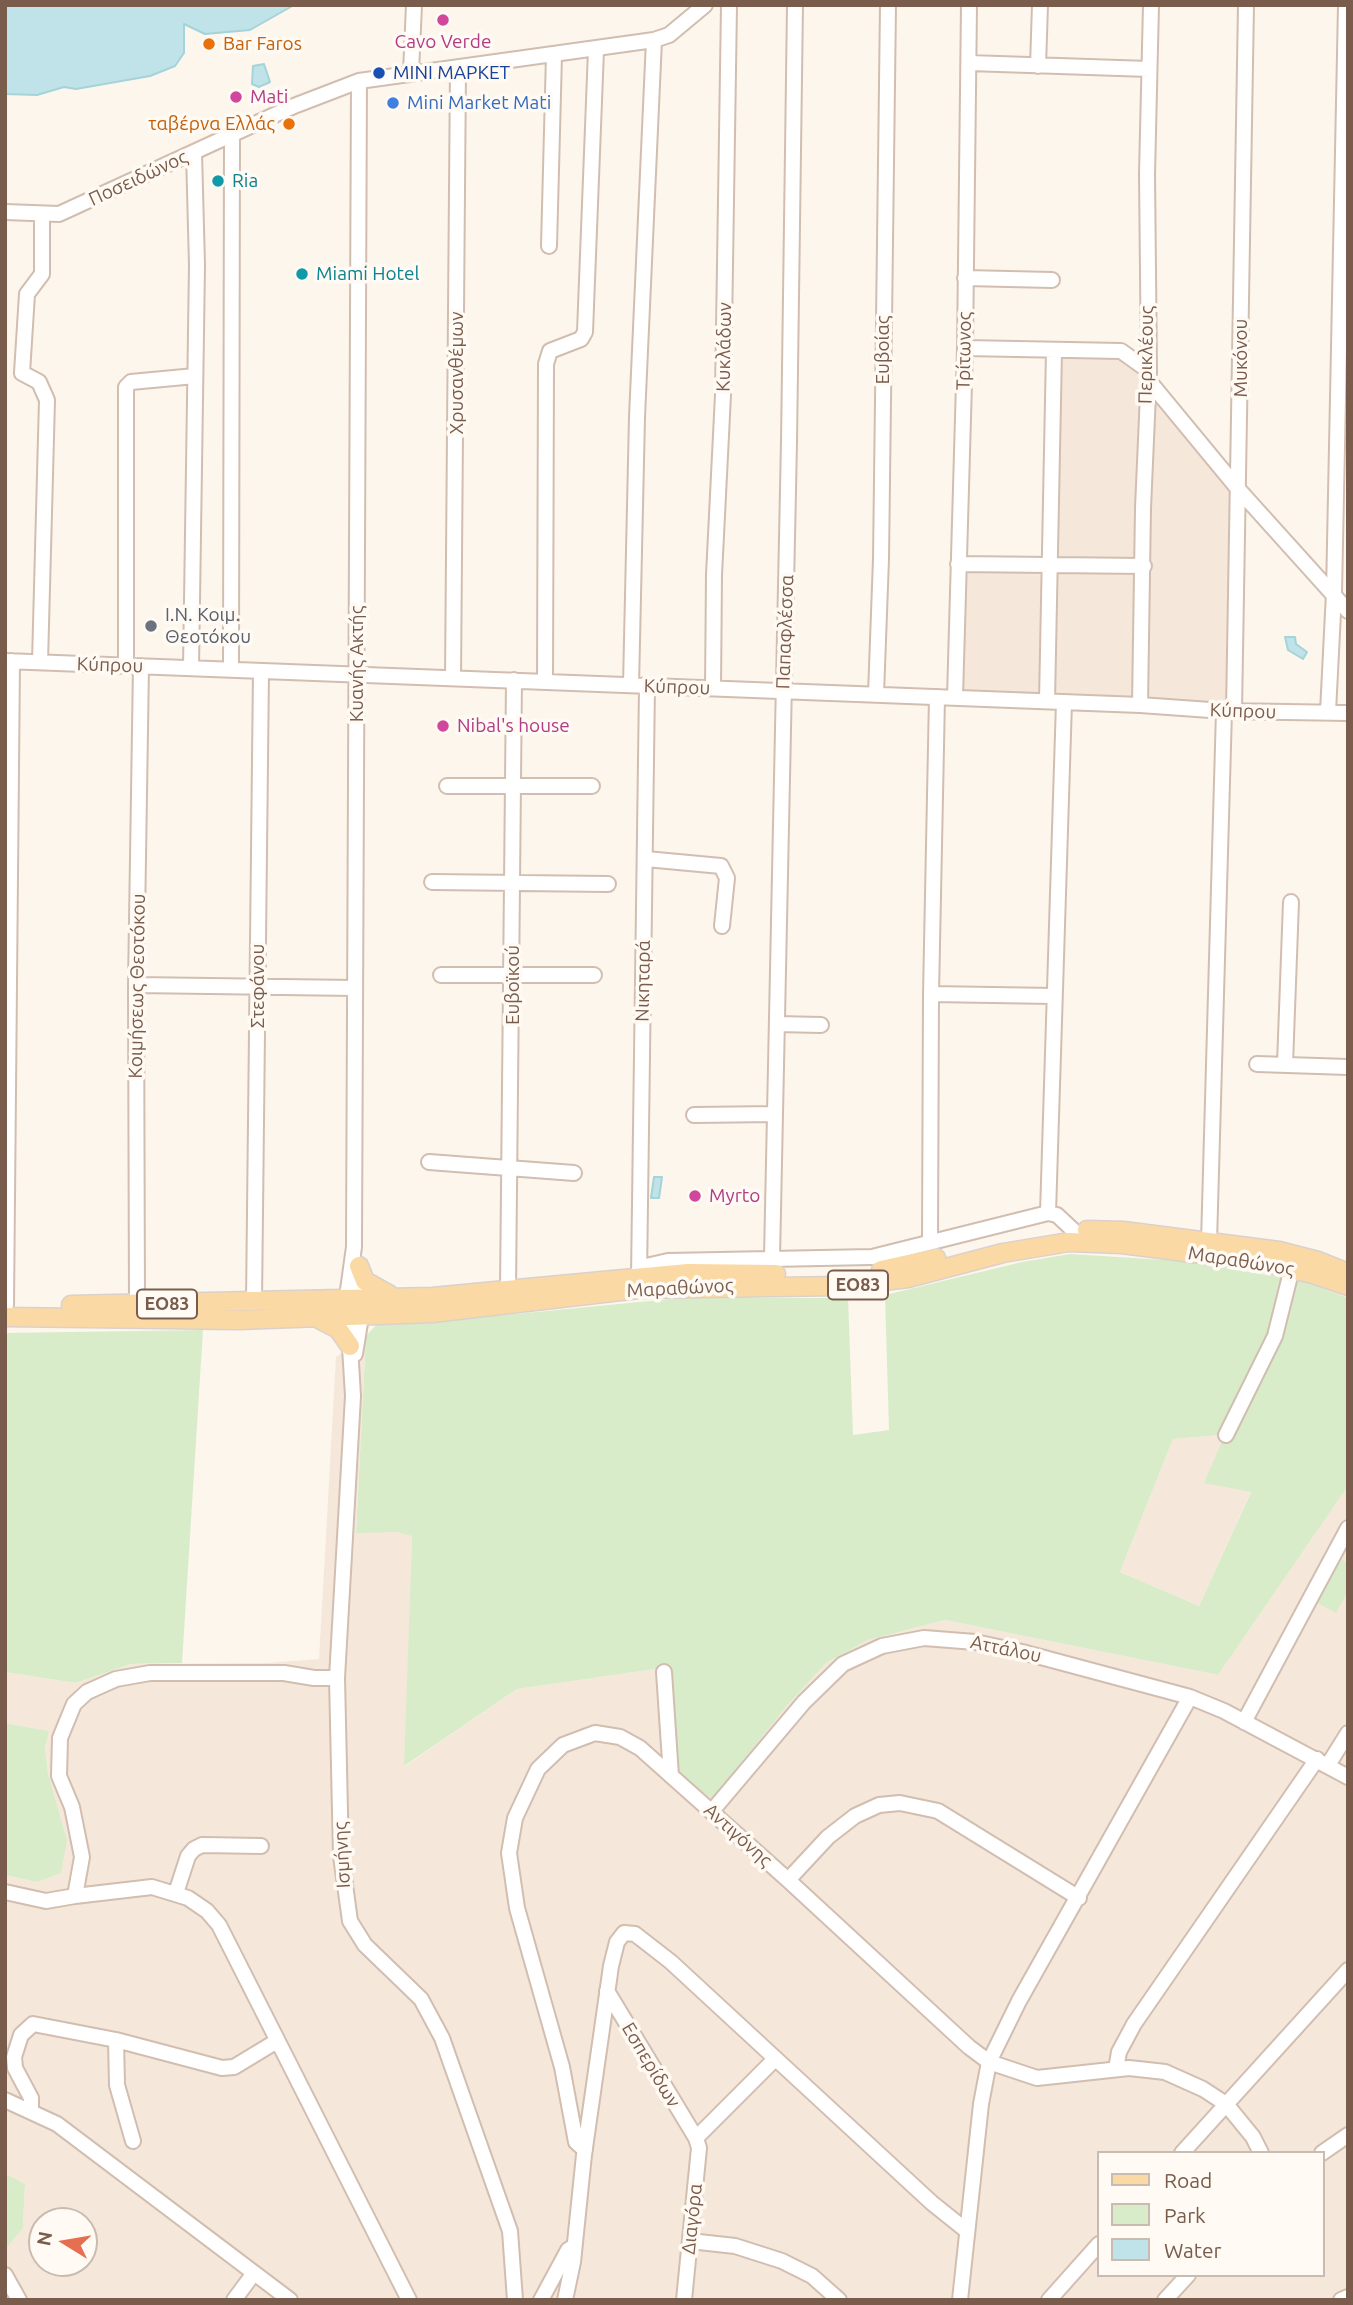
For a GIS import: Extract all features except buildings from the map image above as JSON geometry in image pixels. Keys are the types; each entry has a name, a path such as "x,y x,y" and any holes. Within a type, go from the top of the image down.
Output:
{"main road":[{"name":"Μαραθώνος","path":"5,1317 208,1321 312,1316 400,1297 688,1273 862,1273 1073,1230 1123,1231 1209,1241 1297,1255 1348,1273"},
{"name":"Μαραθώνος","path":"6,1306 254,1302 354,1305 444,1312 638,1289 863,1284 908,1278 1003,1253 1069,1242 1122,1244 1292,1268 1348,1286"},
{"path":"359,1266 369,1285 400,1297"},
{"path":"312,1316 338,1329 350,1346"}],"street":[{"path":"411,72 414,5"},
{"name":"Ποσειδώνος","path":"5,212 42,215 66,211 232,135 359,81 654,40 669,35 705,5"},
{"name":"Κυκλάδων","path":"713,688 714,575 723,395 730,5"},
{"name":"Παπαφλέσσα","path":"772,1258 795,5"},
{"name":"Ευβοίας","path":"876,694 881,559 888,5"},
{"name":"Τρίτωνος","path":"955,697 965,348 970,5"},
{"path":"1038,66 1040,5"},
{"name":"Περικλέους","path":"1140,705 1143,508 1149,376 1147,332 1151,5"},
{"name":"Μυκόνου","path":"1209,1241 1240,490 1246,5"},
{"path":"1328,712 1334,593 1346,5"},
{"path":"631,685 637,417 654,40"},
{"path":"545,682 546,364 550,351 582,339 585,331 596,50"},
{"path":"548,246 554,55"},
{"path":"969,63 1149,69"},
{"name":"Χρυσανθέμων","path":"453,678 458,67"},
{"name":"Κυανής Ακτής","path":"354,1305 359,81"},
{"path":"230,669 232,135"},
{"path":"191,668 197,265 194,153"},
{"path":"40,662 47,400 39,382 22,373 27,294 42,274 42,215"},
{"path":"965,278 1052,280"},
{"path":"965,348 1121,351 1147,332"},
{"path":"1047,701 1052,565 1054,351"},
{"path":"1121,351 1149,376 1240,490 1348,611"},
{"name":"Κοιμήσεως Θεοτόκου","path":"137,1305 134,666 127,387 131,382 195,376"},
{"path":"958,564 1144,566"},
{"path":"6,1306 8,661"},
{"name":"Κύπρου","path":"8,661 955,697 1229,711 1348,713"},
{"name":"Στεφάνου","path":"254,1302 261,671"},
{"name":"Ευβοϊκού","path":"509,1290 514,680"},
{"name":"Νικηταρά","path":"639,1277 647,685"},
{"path":"930,1241 931,994 937,697"},
{"path":"1048,1213 1064,702"},
{"path":"447,786 592,786"},
{"path":"646,859 721,866 727,878 722,926"},
{"path":"432,882 608,884"},
{"path":"1285,1064 1291,902"},
{"path":"441,975 594,975"},
{"path":"136,985 258,989 355,988"},
{"path":"931,994 1054,996"},
{"path":"777,1024 821,1026"},
{"path":"1257,1064 1348,1067"},
{"path":"694,1115 775,1114"},
{"path":"429,1162 574,1173"},
{"path":"639,1277 646,1265 668,1261 872,1256 1048,1213 1057,1214 1073,1230"},
{"name":"Κυανής Ακτής","path":"354,1247 359,1266 354,1305"},
{"path":"1226,1435 1271,1347 1292,1268"},
{"path":"353,1365 350,1346 354,1305"},
{"path":"353,1365 354,1305"},
{"name":"Ισμήνης","path":"353,1365 344,1600 338,1678 341,1856 350,1921 365,1945 421,2000 442,2038 510,2231 514,2300"},
{"path":"1244,1721 1348,1528"},
{"name":"Αττάλου","path":"712,1811 804,1702 836,1669 862,1653 901,1641 938,1638 975,1642 1189,1697 1244,1721 1348,1777"},
{"path":"664,1672 671,1776"},
{"path":"75,1896 82,1857 72,1807 59,1776 59,1749 66,1720 74,1704 87,1692 116,1679 150,1673 284,1673 314,1678 338,1678"},
{"path":"960,2300 981,2104 989,2062 1019,2001 1189,1697"},
{"path":"1116,2069 1119,2052 1135,2024 1323,1762 1348,1733"},
{"name":"Αντιγόνης","path":"585,2150 576,2142 562,2067 517,1909 509,1864 512,1830 522,1799 542,1764 563,1745 588,1734 612,1734 627,1740 712,1811 969,2048 989,2062 1043,2078 1116,2069 1141,2068 1165,2072 1192,2083 1226,2104 1240,2119 1260,2151"},
{"path":"789,1880 828,1837 855,1816 879,1805 900,1803 938,1811 1079,1898"},
{"path":"176,1893 188,1856 194,1849 202,1845 261,1846"},
{"path":"5,1892 46,1900 152,1887 176,1893 207,1911 219,1925 409,2300"},
{"path":"565,2300 607,1992 617,1942 624,1933 635,1934 671,1962 967,2231"},
{"path":"1184,2151 1348,1970"},
{"name":"Εσπερίδων","path":"607,1992 696,2138"},
{"path":"31,2110 31,2098 15,2068 14,2057 26,2028 33,2024 116,2040 222,2068 243,2063 277,2041"},
{"path":"116,2040 117,2085 133,2141"},
{"path":"696,2138 775,2059"},
{"path":"5,2099 57,2124 290,2300"},
{"path":"1325,2151 1348,2135"},
{"name":"Διαγόρα","path":"684,2300 699,2153 696,2138"},
{"path":"690,2241 735,2246 782,2261 812,2276 839,2300"},
{"path":"1049,2300 1098,2245"},
{"path":"541,2300 567,2252 574,2246"},
{"path":"234,2300 254,2273"},
{"path":"5,2275 19,2300"},
{"path":"1165,2300 1186,2277"},
{"path":"1341,2300 1348,2297"}],"shaded area":[{"path":"1060,356 1120,357 1139,373 1140,561 1057,560"},
{"path":"1152,405 1161,405 1233,491 1234,704 1147,704"},
{"path":"964,570 1051,570 1043,702 957,693"},
{"path":"1057,570 1142,571 1137,703 1051,702"},
{"path":"366,1336 356,1532 397,1532 412,1535 405,1766 517,1689 669,1667 677,1771 784,1709 826,1663 868,1640 945,1620 1218,1675 1348,1486 1348,2300 5,2300 5,2250 23,2228 25,2184 5,2173 5,1875 37,1882 67,1840 48,1773 45,1748 48,1731 5,1723 5,1672 76,1683 131,1664 266,1663 319,1659 336,1357"},
{"path":"1222,1435 1251,1491 1199,1606 1120,1572 1173,1439"}],"green space":[{"path":"1070,1254 1181,1261 1286,1278 1273,1336 1222,1435 1173,1439 1120,1572 1199,1606 1251,1492 1204,1483 1223,1439 1226,1439 1268,1360 1293,1277 1348,1298 1348,1486 1218,1675 945,1620 868,1640 826,1663 784,1709 712,1799 677,1771 669,1667 517,1689 404,1766 412,1536 397,1532 356,1533 366,1336 377,1324 443,1321 681,1298 848,1298 853,1435 889,1430 885,1295 1022,1262"},
{"path":"203,1330 182,1663 131,1664 76,1683 5,1672 5,1333"},
{"path":"1339,1558 1348,1563 1348,1591 1336,1613 1314,1601"},
{"path":"5,1723 49,1731 45,1748 48,1773 67,1840 61,1873 37,1882 5,1875"},
{"path":"5,2173 25,2184 23,2228 5,2250"}],"water":[{"path":"5,5 294,5 250,30 205,34 184,24 184,53 175,66 150,76 76,89 64,87 37,95 5,94"},
{"path":"264,64 270,82 259,87 252,84 253,66"},
{"path":"1285,637 1295,637 1296,644 1307,652 1303,659 1288,650"},
{"path":"654,1177 662,1177 659,1198 651,1198"}],"place":[{"name":"Cavo Verde","path":"443,20"},
{"name":"Bar Faros","path":"209,44"},
{"name":"ΜΙΝΙ ΜΑΡΚΕΤ","path":"379,73"},
{"name":"Mati","path":"236,97"},
{"name":"Mini Market Mati","path":"393,103"},
{"name":"ταβέρνα Ελλάς","path":"289,124"},
{"name":"Ria","path":"218,181"},
{"name":"Miami Hotel","path":"302,274"},
{"name":"Ι.Ν. Κοιμ. Θεοτόκου","path":"151,626"},
{"name":"Nibal's house","path":"443,726"},
{"name":"Myrto","path":"695,1196"}]}
